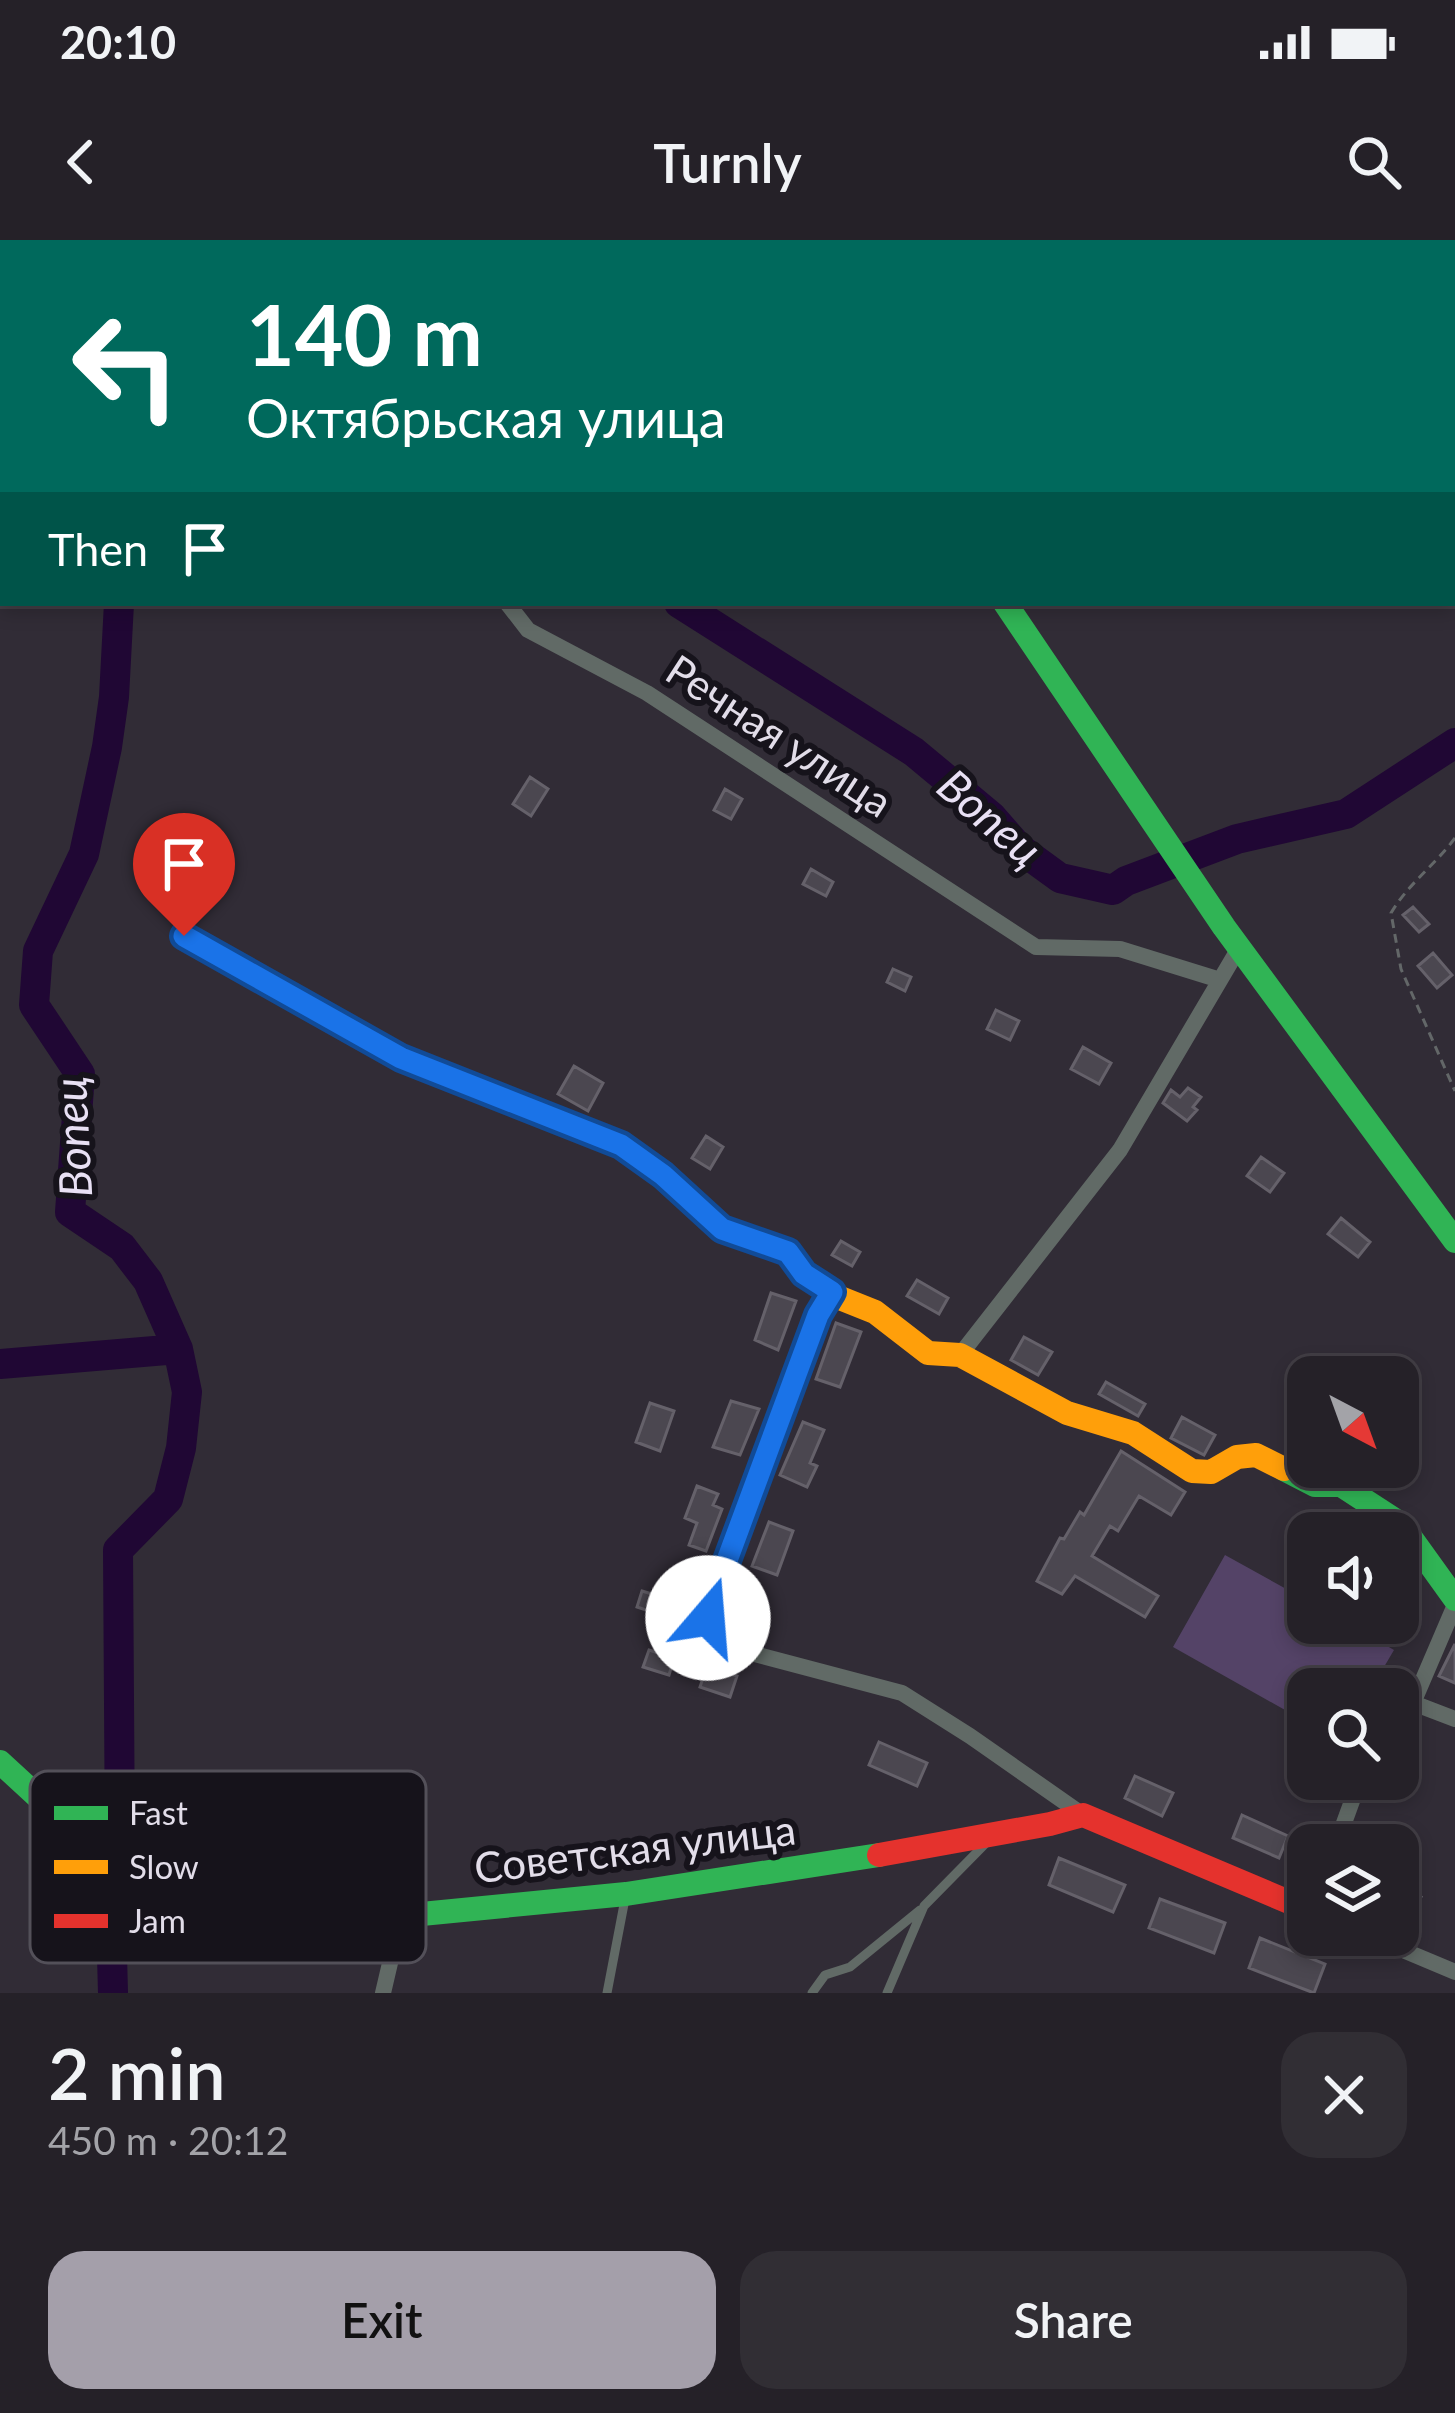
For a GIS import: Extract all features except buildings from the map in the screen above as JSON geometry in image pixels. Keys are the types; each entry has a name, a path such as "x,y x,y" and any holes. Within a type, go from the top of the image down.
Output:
{"street":[{"name":"Речная улица","path":"509,606 528,630 647,693 1036,947 1120,949 1220,980"},
{"path":"1007,606 1231,937 1455,1241"},
{"path":"184,936 401,1058 621,1145 663,1175 722,1229 788,1252 804,1274 875,1312 928,1352 960,1355 1067,1413 1133,1433 1192,1471 1210,1472 1237,1457 1256,1455 1316,1485 1341,1485 1401,1524 1455,1602 1419,1680"},
{"path":"960,1355 1120,1150 1220,980 1231,937"},
{"path":"832,1292 818,1315 708,1618 732,1648 902,1693 1083,1815 1287,1900"},
{"path":"1419,1711 1455,1719"},
{"name":"Советская улица","path":"0,1762 30,1790"},
{"name":"Советская улица","path":"426,1914 626,1894 805,1868 1083,1815"},
{"path":"1417,1956 1455,1972"},
{"path":"383,1993 390,1963"}],"lane":[{"path":"812,1993 825,1975 850,1967 924,1906 995,1834"},
{"path":"607,1993 626,1894"},
{"path":"887,1993 924,1906"}],"path":[{"path":"1455,838 1403,893 1391,913 1401,969 1455,1091"}],"shaded area":[{"path":"1225,1555 1287,1589 1287,1644 1384,1644 1394,1650 1383,1668 1287,1668 1287,1711 1173,1647"}],"waterway":[{"name":"Вопец","path":"119,606 107,747 84,854 38,951 34,1005 80,1074 70,1212 122,1247 148,1281 178,1349 187,1392 181,1448 168,1499 118,1550 119,1771"},
{"name":"Вопец","path":"684,606 914,752 991,816 1019,848 1060,878 1113,890 1237,839 1346,814 1455,743"},
{"path":"0,1364 178,1349"},
{"name":"Вопец","path":"112,1963 113,1993"}],"traffic: fast":[{"path":"1007,606 1224,927 1455,1241"},
{"path":"1284,1469 1315,1485 1341,1485 1401,1524 1455,1599"},
{"path":"0,1762 30,1790"},
{"path":"426,1914 626,1894 879,1855"}],"traffic: slow":[{"path":"590,1133 621,1145 663,1175 722,1229 788,1251 804,1274 840,1298 875,1312 928,1353 960,1355 1067,1413 1133,1433 1192,1471 1211,1472 1237,1457 1256,1455 1284,1469"}],"traffic: jam":[{"path":"184,936 401,1058 590,1133"},
{"path":"879,1855 1083,1815 1287,1901"}],"route":[{"path":"184,936 401,1058 621,1145 663,1175 722,1229 788,1252 804,1274 832,1292 818,1315 708,1618"}]}
